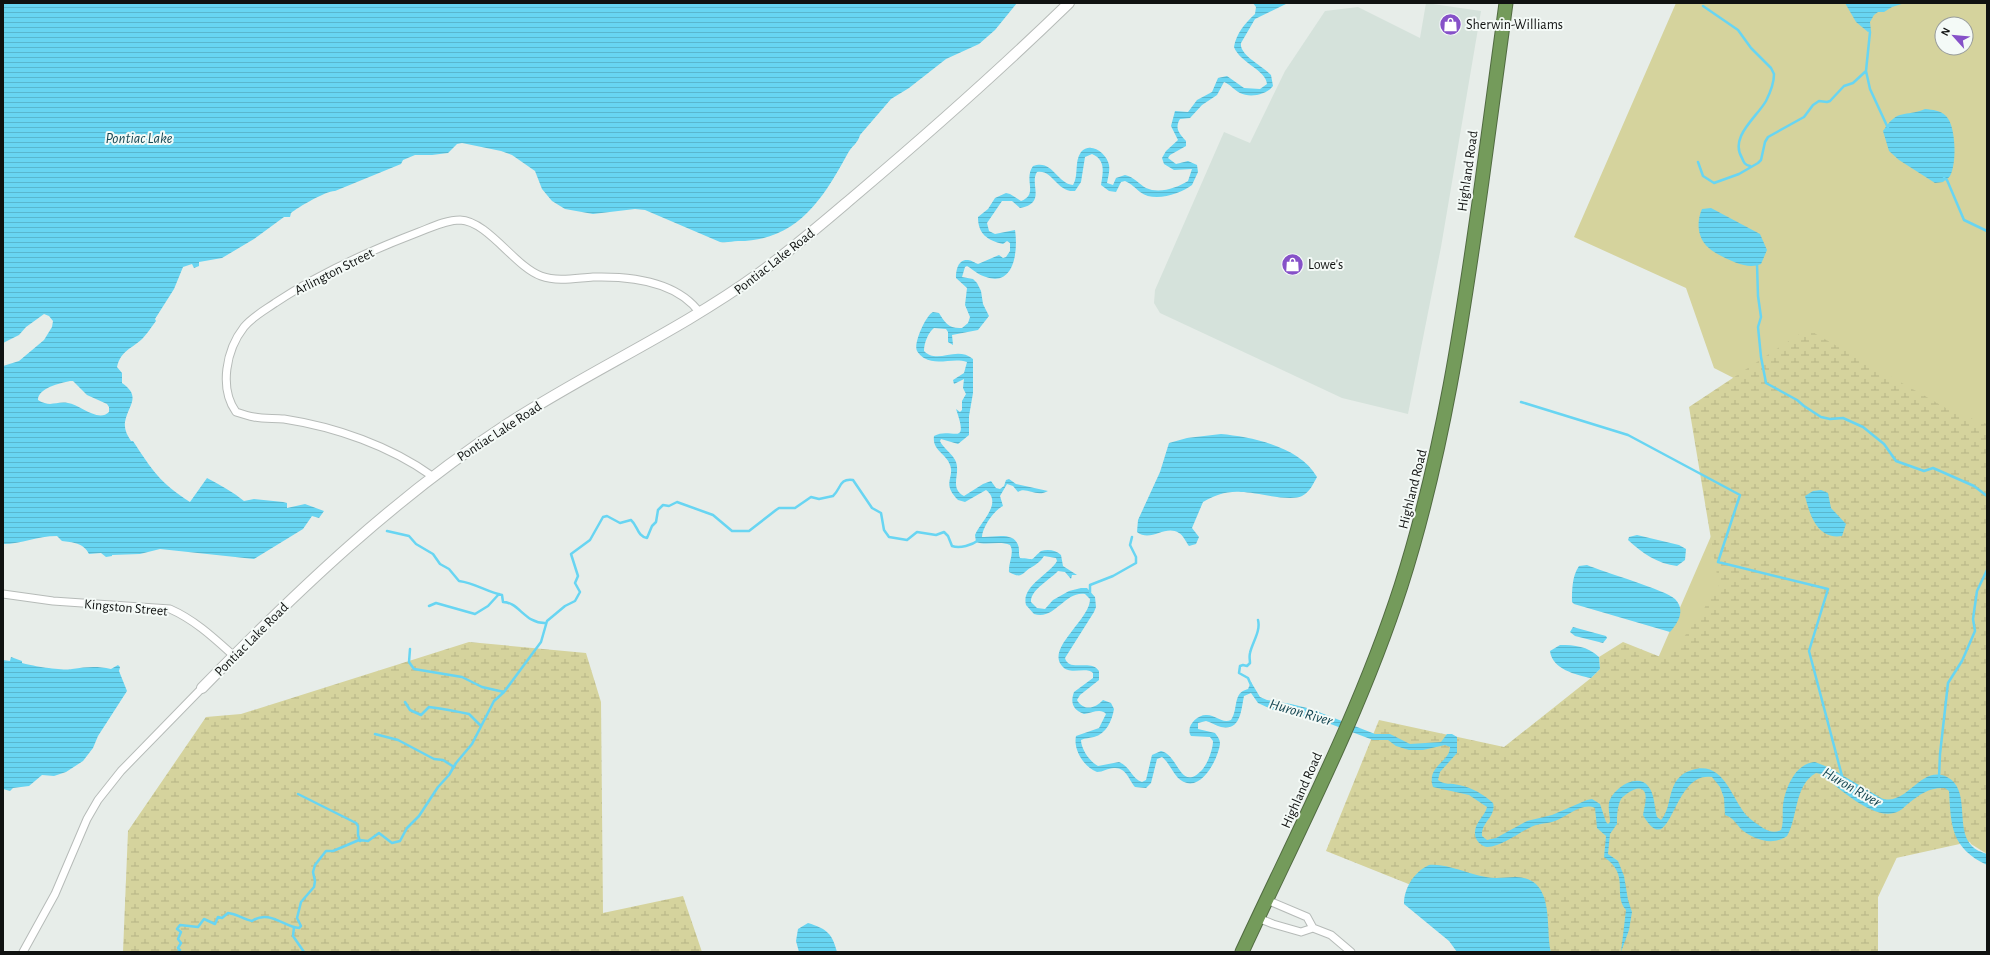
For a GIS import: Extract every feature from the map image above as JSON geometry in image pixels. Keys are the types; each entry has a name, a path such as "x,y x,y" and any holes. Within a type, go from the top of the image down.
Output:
{"highway":[{"name":"Highland Road","path":"1242,952 1329,768 1362,692 1401,588 1430,484 1444,426 1457,351 1506,3"}],"street":[{"name":"Pontiac Lake Road","path":"23,952 55,894 87,819 98,800 121,771 234,656 335,557 432,476 526,413 700,313 770,265 902,156 1006,64 1069,3"},
{"name":"Arlington Street","path":"432,476 405,458 344,434 284,419 254,418 236,412 230,404 226,387 227,368 231,354 244,327 255,316 322,275 383,246 445,222 460,220 474,224 496,240 515,258 540,276 558,279 620,276 641,279 688,300 700,313"},
{"name":"Kingston Street","path":"3,594 53,601 170,609 185,616 199,626 234,656"},
{"path":"1267,900 1307,917 1313,928"},
{"path":"1258,918 1301,932 1313,928 1331,935 1343,949 1351,952"}],"shaded area":[{"path":"1426,3 1481,11 1441,247 1408,414 1342,398 1160,313 1154,303 1155,290 1224,132 1250,143 1285,71 1325,11 1358,7 1420,38"}],"green space":[{"path":"1676,3 1987,3 1987,854 1971,844 1936,775 1852,952 1566,870 1715,527 1769,396 1714,368 1686,288 1574,237"},
{"path":"1807,329 1953,412 1987,424 1987,838 1878,862 1878,952 1533,952 1421,889 1326,851 1379,720 1504,747 1591,678 1600,669 1599,657 1623,642 1668,660 1719,587 1689,407","holes":["1821,490 1828,493 1831,508 1838,515 1805,497 1813,491"]},
{"path":"469,642 586,653 601,702 603,913 683,896 702,952 123,952 128,831 206,717 241,714"}],"water":[{"name":"Pontiac Lake","path":"3,3 1017,3 995,30 979,44 946,59 909,88 891,99 860,135 829,186 818,201 806,214 777,234 759,239 720,242 645,210 635,209 593,214 565,209 552,201 542,189 535,171 512,155 501,151 462,143 457,144 448,153 415,155 403,160 401,164 335,191 331,191 306,203 291,213 290,217 284,217 254,239 222,258 199,262 199,266 194,268 192,264 183,267 174,289 155,319 156,321 143,338 127,350 119,361 117,367 122,373 122,383 128,388 133,397 125,422 125,430 131,441 133,441 157,475 171,489 190,502 207,478 244,501 254,499 283,502 287,503 287,508 305,504 324,511 319,518 312,516 303,529 254,559 160,549 140,554 112,555 106,557 101,553 89,554 81,545 62,541 57,536 3,544 3,366 19,361 44,340 52,327 53,321 49,316 44,314 26,327 19,335 3,343","holes":["73,381 87,395 107,404 109,407 109,412 105,415 94,414 72,404 46,404 38,400 39,396 45,389 61,383"]},
{"name":"Huron River","path":"1253,3 1288,3 1255,19 1241,43 1241,47 1244,52 1271,75 1273,86 1266,92 1258,95 1244,95 1224,82 1217,95 1202,105 1190,118 1180,119 1178,129 1186,141 1186,146 1170,155 1168,158 1176,164 1188,161 1197,165 1198,172 1192,185 1174,194 1159,197 1146,195 1125,181 1121,182 1116,192 1109,191 1101,185 1103,171 1102,163 1092,154 1085,157 1081,182 1075,191 1069,191 1059,185 1047,174 1037,172 1035,177 1036,193 1033,202 1028,206 1020,208 1012,201 1002,201 987,223 989,231 995,234 1015,230 1015,256 1009,272 1003,277 996,279 983,276 967,266 965,267 962,277 973,279 977,283 981,291 983,304 989,316 978,330 952,335 953,345 948,342 948,332 946,329 934,328 928,335 925,345 924,351 929,355 941,356 960,354 967,355 973,359 973,393 969,416 969,435 958,444 941,439 940,441 955,460 957,471 956,487 960,493 964,496 983,484 991,481 996,488 1000,489 1004,486 1006,480 1009,479 1016,484 1048,491 1044,493 1035,493 1024,490 1018,492 1013,486 1007,484 1000,496 1003,506 996,511 989,520 982,537 1002,536 1012,538 1018,545 1020,558 1032,559 1041,551 1046,550 1059,553 1061,555 1063,566 1077,575 1072,575 1071,579 1065,572 1058,571 1034,593 1031,602 1037,608 1045,609 1053,600 1069,591 1081,588 1087,588 1095,597 1096,607 1094,612 1065,658 1071,665 1091,666 1095,667 1099,671 1099,680 1080,695 1077,700 1080,704 1090,708 1094,707 1103,700 1111,703 1114,709 1108,726 1102,733 1094,737 1081,740 1084,751 1089,758 1098,766 1119,762 1126,766 1136,778 1142,782 1146,780 1152,755 1161,751 1172,759 1184,775 1189,777 1195,776 1206,764 1211,752 1213,741 1210,737 1191,736 1191,725 1196,719 1203,715 1210,715 1225,721 1231,720 1235,711 1238,697 1243,691 1248,689 1251,682 1260,697 1267,700 1311,709 1375,734 1390,734 1410,744 1441,742 1447,734 1452,734 1457,737 1457,753 1440,772 1438,780 1442,783 1464,786 1482,794 1493,803 1493,812 1482,831 1482,836 1487,840 1496,838 1527,821 1552,815 1592,799 1600,804 1608,824 1610,822 1609,803 1615,792 1626,784 1638,781 1643,782 1650,789 1657,817 1661,820 1668,807 1671,793 1678,779 1683,774 1692,770 1703,768 1711,770 1719,775 1750,819 1765,829 1776,832 1781,830 1782,827 1784,799 1792,778 1802,767 1808,763 1815,762 1830,768 1881,798 1890,799 1898,797 1929,776 1937,775 1947,777 1959,790 1966,837 1974,848 1987,854 1987,865 1966,851 1955,835 1952,825 1949,791 1945,788 1926,792 1899,811 1890,814 1880,813 1858,802 1821,774 1816,773 1809,778 1800,793 1791,829 1787,836 1776,841 1758,839 1747,834 1733,819 1725,815 1724,798 1720,787 1712,777 1698,779 1688,787 1667,823 1660,829 1653,827 1643,815 1646,796 1643,790 1637,789 1629,792 1621,799 1618,808 1617,824 1610,834 1608,854 1618,861 1624,876 1628,900 1632,912 1629,930 1621,952 1626,910 1620,898 1619,878 1617,871 1604,857 1606,836 1597,828 1595,808 1580,808 1555,821 1532,826 1498,845 1487,847 1477,840 1475,830 1487,807 1469,795 1433,787 1432,780 1435,769 1449,752 1450,747 1445,745 1423,750 1409,750 1396,746 1388,740 1373,740 1312,717 1273,710 1258,703 1251,693 1244,696 1241,713 1233,726 1221,727 1206,721 1198,723 1198,729 1215,733 1220,744 1213,764 1199,781 1187,783 1179,779 1162,757 1157,759 1151,783 1146,788 1135,787 1127,774 1118,768 1097,772 1092,770 1084,762 1076,747 1076,736 1099,728 1106,714 1099,711 1084,714 1073,706 1072,700 1074,692 1093,678 1093,673 1086,670 1073,671 1065,669 1059,659 1060,651 1064,642 1083,616 1090,599 1085,594 1078,594 1071,597 1048,613 1041,615 1034,614 1026,605 1028,592 1032,586 1053,566 1057,561 1056,558 1044,556 1039,562 1022,574 1017,575 1009,572 1012,555 1010,545 1002,543 976,542 975,535 992,506 991,495 986,490 965,502 958,500 950,489 949,485 951,474 950,465 946,458 937,449 934,441 934,436 947,433 957,434 960,432 960,421 956,409 960,412 962,410 962,401 966,394 963,388 964,379 954,384 953,380 964,373 967,362 956,360 935,361 923,357 918,352 916,347 918,336 927,318 933,312 939,313 948,325 954,327 962,328 968,323 970,317 965,305 967,288 956,278 958,266 965,260 970,260 978,264 999,255 1003,258 1006,257 1010,251 1010,243 1007,241 1003,244 984,235 978,223 978,217 988,209 995,198 1006,193 1021,201 1026,198 1030,191 1029,176 1033,166 1040,165 1050,168 1062,180 1073,185 1081,152 1085,149 1094,148 1102,153 1108,161 1109,170 1107,183 1113,185 1116,178 1125,175 1134,179 1146,188 1151,190 1162,190 1179,186 1188,181 1192,169 1174,170 1164,164 1162,158 1166,151 1178,140 1171,126 1175,111 1188,112 1197,100 1212,92 1218,78 1227,76 1244,88 1260,89 1267,84 1266,79 1258,70 1242,58 1234,47 1242,29 1255,14 1256,7"},
{"path":"1845,3 1905,3 1892,7 1884,12 1878,12 1874,15 1870,22 1871,31 1868,32 1856,22"},
{"path":"1925,109 1944,114 1952,127 1954,136 1954,163 1949,178 1943,182 1935,183 1899,160 1889,151 1883,131 1893,119 1898,116"},
{"path":"1711,208 1760,234 1767,250 1761,264 1747,266 1734,262 1708,248 1700,236 1699,218 1702,209"},
{"path":"1221,434 1234,435 1275,445 1299,458 1317,477 1307,492 1296,498 1247,492 1231,492 1212,497 1203,502 1192,528 1199,537 1196,544 1189,546 1182,535 1174,531 1148,536 1137,532 1138,520 1160,472 1169,443 1187,438"},
{"path":"1821,490 1828,493 1831,508 1846,524 1842,536 1827,534 1816,525 1805,496 1813,491"},
{"path":"1637,535 1679,545 1686,549 1685,560 1677,566 1663,563 1651,557 1628,540 1629,537"},
{"path":"1587,565 1660,591 1675,599 1680,608 1680,616 1676,625 1670,632 1574,604 1572,602 1572,593 1575,574 1579,566"},
{"path":"1573,627 1606,636 1607,638 1603,643 1575,636 1570,632"},
{"path":"1560,645 1576,646 1590,650 1599,657 1600,669 1591,678 1572,673 1560,667 1555,662 1550,651"},
{"path":"11,657 22,661 22,663 47,668 68,669 101,667 111,669 118,665 120,667 119,671 127,691 98,736 93,748 83,761 66,772 54,776 42,775 29,786 13,788 10,791 3,789 3,660 10,661"},
{"path":"1429,865 1443,866 1490,878 1516,877 1529,879 1538,886 1543,895 1548,918 1551,952 1457,952 1449,941 1404,904 1404,898 1408,886 1414,876"},
{"path":"808,923 820,927 831,936 837,952 799,952 796,941 798,929"}],"waterway":[{"path":"1703,6 1738,30 1751,48 1771,68 1774,74 1772,88 1766,101 1746,128 1739,142 1739,150 1743,161 1750,166"},
{"path":"1870,32 1866,71 1870,89 1888,128"},
{"path":"1698,162 1703,176 1714,183 1739,174 1761,160 1765,142 1768,137 1804,117 1813,105 1819,101 1830,101 1844,86 1853,83 1866,71"},
{"path":"1944,178 1947,180 1964,220 1987,231"},
{"path":"1757,264 1758,296 1761,317 1758,327 1761,357 1766,383 1797,400 1821,417 1830,419 1843,418 1863,427 1884,444 1896,461 1924,471 1933,468 1974,486 1987,496"},
{"name":"Huron River","path":"1521,402 1628,435 1740,495 1718,562 1828,589 1809,651 1842,776"},
{"path":"178,952 180,950 178,948 181,943 178,939 181,932 177,929 180,925 198,927 204,919 215,924 218,917 222,918 228,913 252,921 258,918 270,918 299,928 301,926 297,918 301,902 314,887 315,881 313,872 315,865 326,851 333,851 359,840 368,841 379,833 392,843 400,841 407,828 419,816 438,787 472,744 494,701 504,692 541,642 547,621 565,606 575,601 580,592 575,583 578,576 571,554 590,540 603,517 607,516 620,523 631,520 639,533 647,538 652,526 656,522 658,510 663,505 669,506 677,502 713,515 732,531 749,531 779,508 795,508 811,497 819,499 833,496 843,482 853,480 872,508 881,513 884,530 889,537 907,540 917,532 936,535 944,532 948,536 952,546 955,547 969,545 979,540"},
{"path":"387,531 409,536 416,544 433,554 440,564 449,569 459,581 502,595 503,602 514,605 527,617 533,620 546,623"},
{"path":"1090,592 1090,585 1113,576 1136,563 1136,557 1130,545 1132,537"},
{"path":"1939,777 1948,683 1962,661 1975,631 1973,619 1977,591 1987,570"},
{"path":"429,606 436,603 475,614 488,606 499,594"},
{"path":"1251,685 1248,678 1239,673 1240,666 1247,666 1250,663 1251,649 1259,624 1258,620"},
{"path":"410,649 409,662 414,669 462,677 482,687 504,692"},
{"path":"405,702 410,710 421,715 429,707 469,714 481,726"},
{"path":"375,734 398,740 434,759 443,760 454,767"},
{"path":"298,794 356,823 358,826 360,841"},
{"path":"294,927 293,936 304,952"}],"place":[{"name":"Sherwin-Williams","path":"1451,24"},
{"name":"Lowe's","path":"1293,264"}]}
